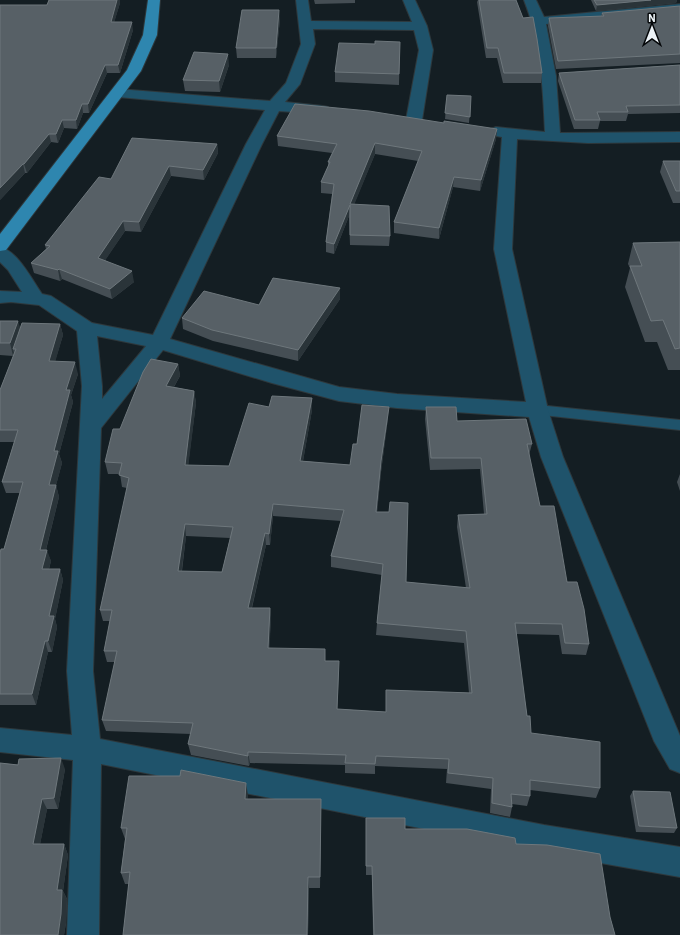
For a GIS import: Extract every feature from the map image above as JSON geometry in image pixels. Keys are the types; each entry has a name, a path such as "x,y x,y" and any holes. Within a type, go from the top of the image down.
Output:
{"main road":[{"path":"0,246 134,72 150,35 154,0"}],"street":[{"path":"91,426 159,342 254,144 275,105 293,84 308,44 302,0"},
{"path":"409,0 420,26 426,50 414,120"},
{"path":"530,0 539,21 549,76 553,137"},
{"path":"539,21 680,8"},
{"path":"306,25 420,26"},
{"path":"549,76 564,76"},
{"path":"118,93 275,105 337,112"},
{"path":"398,118 428,122"},
{"path":"480,130 553,137 623,139 680,136"},
{"path":"510,134 502,249 538,410 552,457 668,741 680,760"},
{"path":"0,252 15,267 37,300"},
{"path":"0,297 11,296 44,300 86,328 159,342 279,378 339,394 397,401 538,410"},
{"path":"83,935 87,749 80,671 92,386 86,328"},
{"path":"0,740 87,749 544,839 680,862"}],"lane":[{"path":"538,410 680,425"}],"building":[{"path":"49,0 117,0 111,22 132,22 118,65 105,65 88,104 82,104 76,120 62,120 56,134 49,134 24,164 0,188 0,5 47,5"},
{"path":"479,0 516,0 523,18 533,17 542,73 504,73 498,48 487,48"},
{"path":"594,0 651,0 597,5"},
{"path":"680,6 680,54 558,61 549,18 604,16 602,13"},
{"path":"242,10 279,10 276,48 236,48"},
{"path":"375,41 400,42 399,74 335,72 339,43 375,44"},
{"path":"194,52 228,54 219,81 183,80"},
{"path":"680,65 680,105 626,106 628,112 597,112 600,120 575,120 559,73"},
{"path":"447,95 471,96 470,117 445,113"},
{"path":"295,104 369,111 444,123 444,121 497,129 481,180 454,177 439,228 394,222 422,151 375,143 350,204 389,206 390,236 350,235 350,205 334,244 326,242 334,184 321,182 330,162 328,162 337,144 277,136"},
{"path":"132,138 217,144 203,170 169,166 139,222 123,221 98,258 132,271 110,289 59,269 31,263 50,246 45,245 99,177 111,179"},
{"path":"663,161 680,161 680,191 676,191"},
{"path":"680,242 680,348 675,349 663,320 651,321 630,266 642,266 633,243"},
{"path":"273,278 340,288 298,350 212,330 182,318 204,291 259,305"},
{"path":"0,321 18,321 10,343 0,343"},
{"path":"22,323 60,324 49,361 75,362 66,390 70,390 54,451 58,451 49,485 56,485 40,550 47,550 42,569 60,569 49,616 54,616 48,641 45,641 32,694 0,694 0,553 1,549 4,549 23,482 2,482 18,430 0,430 0,390 16,349 13,349"},
{"path":"151,359 178,364 166,386 194,391 185,465 229,466 249,403 269,407 272,396 312,398 300,461 350,465 353,444 357,444 362,405 389,407 381,461 376,512 389,512 390,502 408,503 406,582 470,588 458,515 487,514 481,458 431,458 426,407 456,407 457,421 526,419 532,444 527,444 540,506 554,506 567,582 577,582 584,609 589,644 565,643 562,624 515,623 527,716 530,716 531,733 600,742 600,788 530,780 530,796 511,794 512,807 492,803 493,778 448,773 449,759 376,756 375,764 345,763 346,755 248,752 248,756 188,744 193,723 102,720 117,651 104,651 112,610 100,610 129,478 119,475 122,463 105,462 113,429 120,429 143,372","holes":["273,504 344,510 331,556 383,564 377,623 466,631 472,693 386,690 386,712 337,709 339,661 325,661 325,649 268,648 270,608 248,608 265,533 269,534","185,524 233,527 222,572 178,571"]},
{"path":"61,758 54,798 42,799 33,844 64,844 57,890 62,890 58,935 0,935 0,763 18,765 19,759"},
{"path":"181,770 246,783 245,799 321,799 320,877 308,877 307,935 123,935 130,872 121,873 127,828 121,828 129,776 180,776"},
{"path":"633,791 670,792 677,828 639,826"},
{"path":"366,818 405,818 405,829 467,829 515,838 516,844 547,845 600,854 610,917 615,935 374,935 372,866 366,866"}]}
